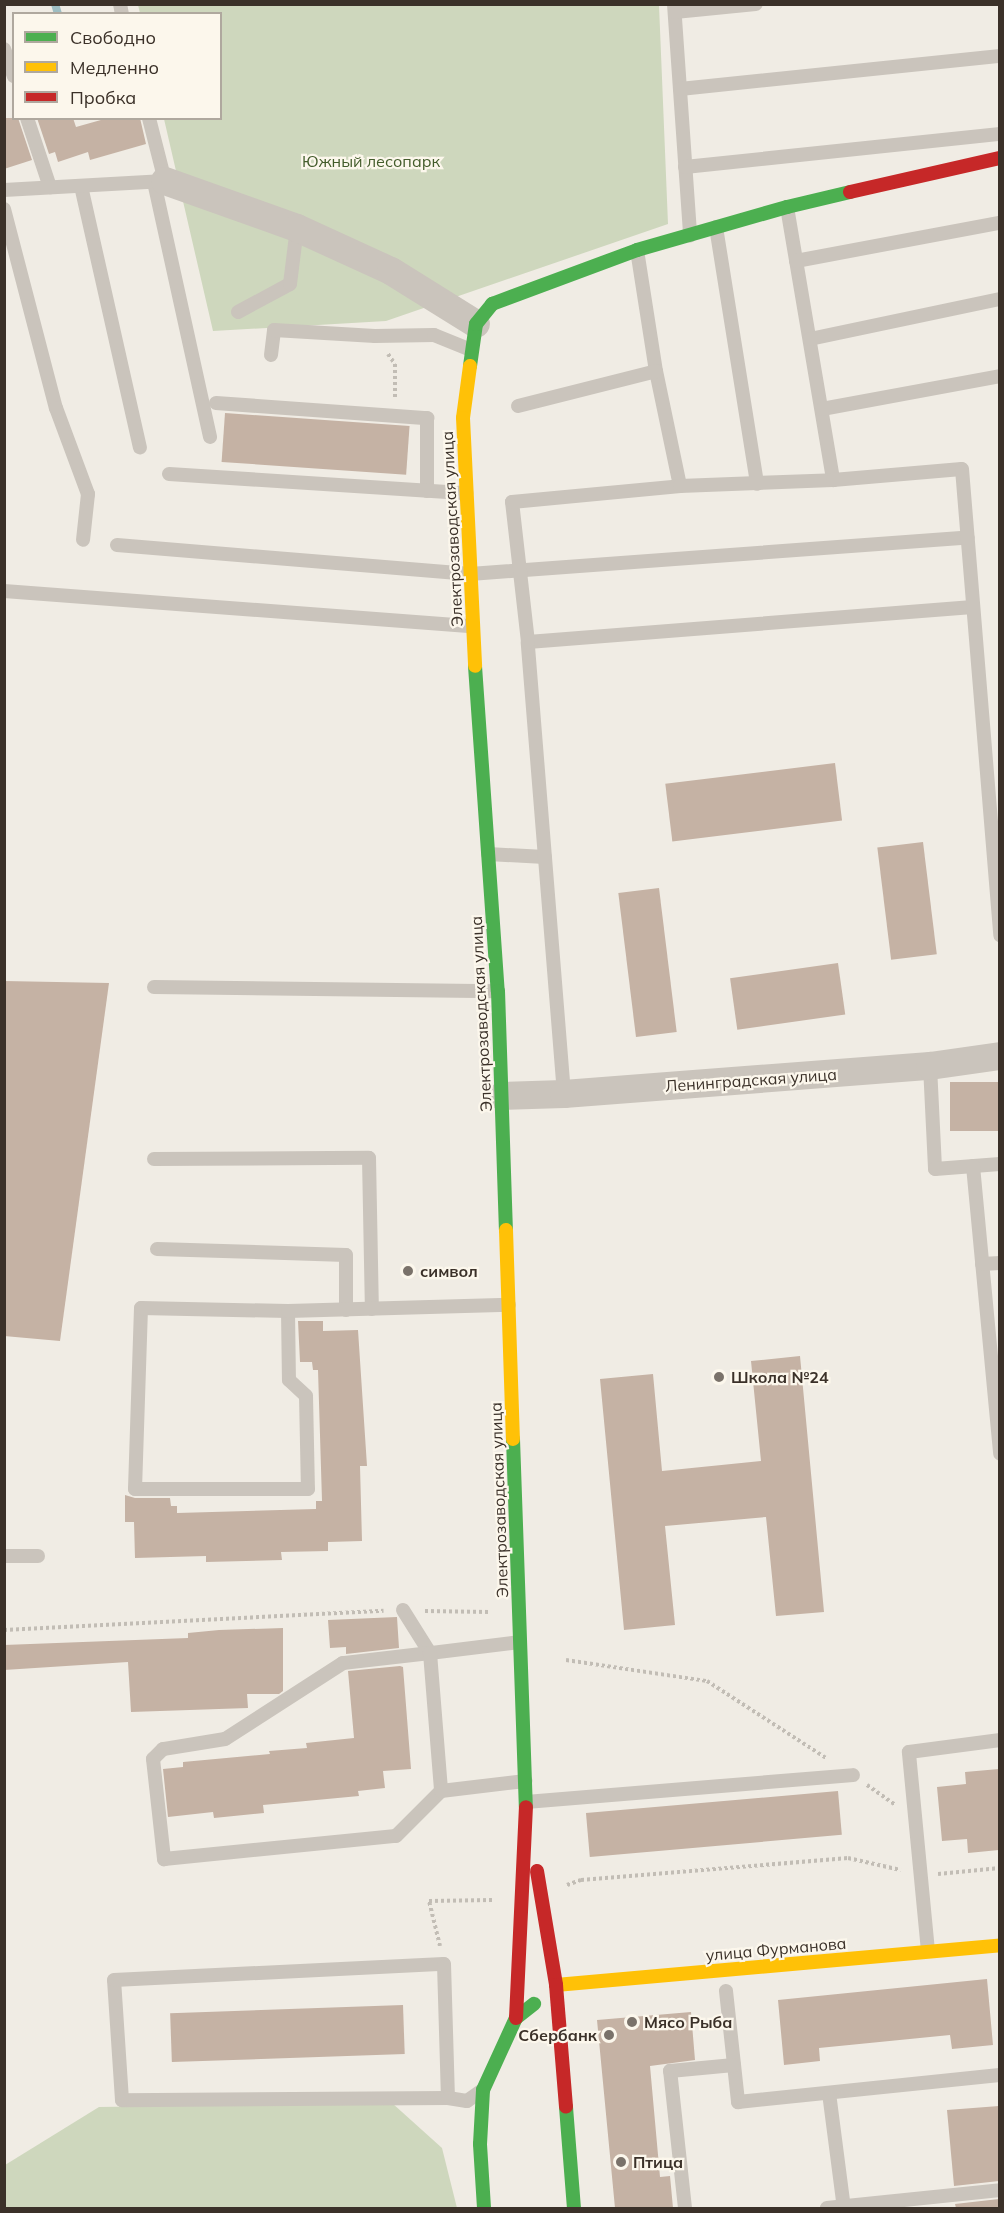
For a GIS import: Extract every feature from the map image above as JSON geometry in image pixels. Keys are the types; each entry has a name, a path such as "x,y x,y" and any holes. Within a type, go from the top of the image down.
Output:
{"street":[{"path":"159,182 297,228 391,271 473,337 492,304 637,250 787,207 999,158"},
{"name":"Электрозаводская улица","path":"473,337 463,418 472,626 498,991 526,1802 516,2018 483,2090 480,2144 483,2208"},
{"name":"Ленинградская улица","path":"502,1096 564,1094 930,1066 999,1056"},
{"name":"Электрозаводская улица","path":"526,1802 556,1985 574,2208"},
{"name":"улица Фурманова","path":"556,1985 999,1945"},
{"name":"Электрозаводская улица","path":"516,2018 556,1985"}],"lane":[{"path":"690,235 675,8 756,4"},
{"path":"4,49 12,71"},
{"path":"680,89 999,56"},
{"path":"28,120 50,187"},
{"path":"149,120 159,182 210,437"},
{"path":"685,167 999,134"},
{"path":"4,190 159,182"},
{"path":"81,186 140,447"},
{"path":"787,207 833,480"},
{"path":"4,209 56,408 88,494 83,540"},
{"path":"796,261 999,223"},
{"path":"716,227 757,484"},
{"path":"238,312 290,284 297,228"},
{"path":"637,250 656,371 681,486"},
{"path":"810,339 999,299"},
{"path":"271,355 274,330 375,336 473,337"},
{"path":"518,406 656,371"},
{"path":"822,410 999,376"},
{"path":"216,403 427,418 427,491"},
{"path":"564,1094 528,642 512,502 681,486 833,480 962,468 999,934"},
{"path":"169,474 466,494"},
{"path":"117,545 470,574 968,537"},
{"path":"4,591 472,626"},
{"path":"528,642 973,607"},
{"path":"488,854 545,857"},
{"path":"154,987 498,991"},
{"path":"930,1066 935,1168 999,1164"},
{"path":"154,1159 369,1158 372,1309"},
{"path":"973,1166 999,1454"},
{"path":"157,1249 346,1255 346,1310"},
{"path":"982,1264 999,1263"},
{"path":"288,1311 289,1380 306,1396 308,1489 135,1489 141,1308 288,1311 509,1305"},
{"path":"4,1556 38,1556"},
{"path":"403,1610 430,1653 441,1791"},
{"path":"520,1642 343,1663 225,1739 163,1749 153,1759 164,1859 396,1836 441,1791 525,1781"},
{"path":"928,1952 909,1752 999,1740"},
{"path":"526,1802 852,1775"},
{"path":"448,2097 444,1964 114,1980 122,2100 448,2097 467,2101 483,2090"},
{"path":"726,1991 738,2102 999,2075"},
{"path":"685,2208 670,2071 734,2065"},
{"path":"829,2093 843,2208"},
{"path":"827,2208 999,2190"}],"path":[{"path":"375,336 395,364 395,416"},
{"path":"4,1630 403,1610 489,1612"},
{"path":"566,1660 707,1681 915,1818"},
{"path":"541,1895 582,1880 849,1858 921,1875 999,1868"},
{"path":"444,1964 429,1901 522,1900"}],"green space":[{"name":"Южный лесопарк","path":"138,5 659,5 668,224 386,321 213,331 164,120 222,120 222,12 140,12"},
{"path":"392,2103 442,2148 457,2208 5,2208 5,2165 99,2107"}],"building":[{"path":"4,118 12,118 12,120 19,120 32,160 4,169"},
{"path":"38,120 74,120 76,127 101,120 140,120 146,144 90,160 88,152 58,162 55,152 49,154"},
{"path":"225,413 410,426 406,475 222,462"},
{"path":"835,763 842,821 672,841 665,784"},
{"path":"923,842 937,954 891,960 877,848"},
{"path":"659,888 677,1032 636,1037 618,893"},
{"path":"838,963 845,1014 737,1030 730,978"},
{"path":"4,981 109,983 60,1341 4,1336"},
{"path":"950,1082 999,1082 999,1131 950,1131"},
{"path":"298,1321 323,1321 323,1331 358,1330 367,1466 360,1466 362,1541 328,1542 328,1551 281,1552 282,1560 206,1562 206,1556 135,1558 134,1522 125,1522 125,1495 135,1498 170,1498 171,1506 177,1506 177,1513 316,1509 316,1501 322,1501 318,1370 313,1370 312,1362 300,1362"},
{"path":"800,1356 824,1612 776,1616 766,1517 665,1526 675,1625 624,1630 600,1379 653,1374 662,1471 761,1461 751,1361"},
{"path":"397,1617 399,1648 346,1654 346,1647 330,1648 328,1620"},
{"path":"283,1628 283,1691 279,1694 247,1694 248,1708 131,1712 128,1662 4,1670 4,1645 188,1638 188,1633"},
{"path":"403,1667 411,1769 383,1771 385,1788 358,1791 359,1796 263,1805 264,1813 214,1818 213,1812 168,1817 163,1769 183,1767 183,1762 270,1754 269,1751 307,1748 306,1743 354,1738 348,1671"},
{"path":"999,1769 999,1850 968,1853 967,1839 942,1841 937,1787 966,1784 965,1772"},
{"path":"838,1791 842,1835 590,1857 586,1813"},
{"path":"987,1979 993,2045 952,2049 950,2035 819,2048 820,2061 784,2065 778,2000"},
{"path":"403,2005 405,2054 172,2062 170,2013"},
{"path":"691,2012 695,2060 650,2066 660,2177 670,2176 673,2208 615,2208 597,2020"},
{"path":"999,2106 999,2181 954,2186 947,2110"},
{"path":"999,2199 999,2208 956,2208 955,2204"}],"waterway":[{"path":"55,4 57,12"}],"traffic: fast":[{"path":"470,366 476,324 492,304 637,250 787,207 850,192"},
{"path":"475,666 498,991 506,1230"},
{"path":"513,1439 526,1807"},
{"path":"484,2208 480,2144 483,2090 516,2018 534,2004"},
{"path":"566,2107 574,2208"}],"traffic: slow":[{"path":"470,366 463,418 475,666"},
{"path":"506,1230 513,1439"},
{"path":"556,1985 1000,1945"}],"traffic: jam":[{"path":"850,192 1000,158"},
{"path":"516,2018 526,1807"},
{"path":"537,1871 556,1985 566,2107"}],"place":[{"name":"символ","path":"408,1271"},
{"name":"Школа №24","path":"719,1377"},
{"name":"Мясо Рыба","path":"632,2022"},
{"name":"Сбербанк","path":"609,2035"},
{"name":"Птица","path":"621,2162"}]}
